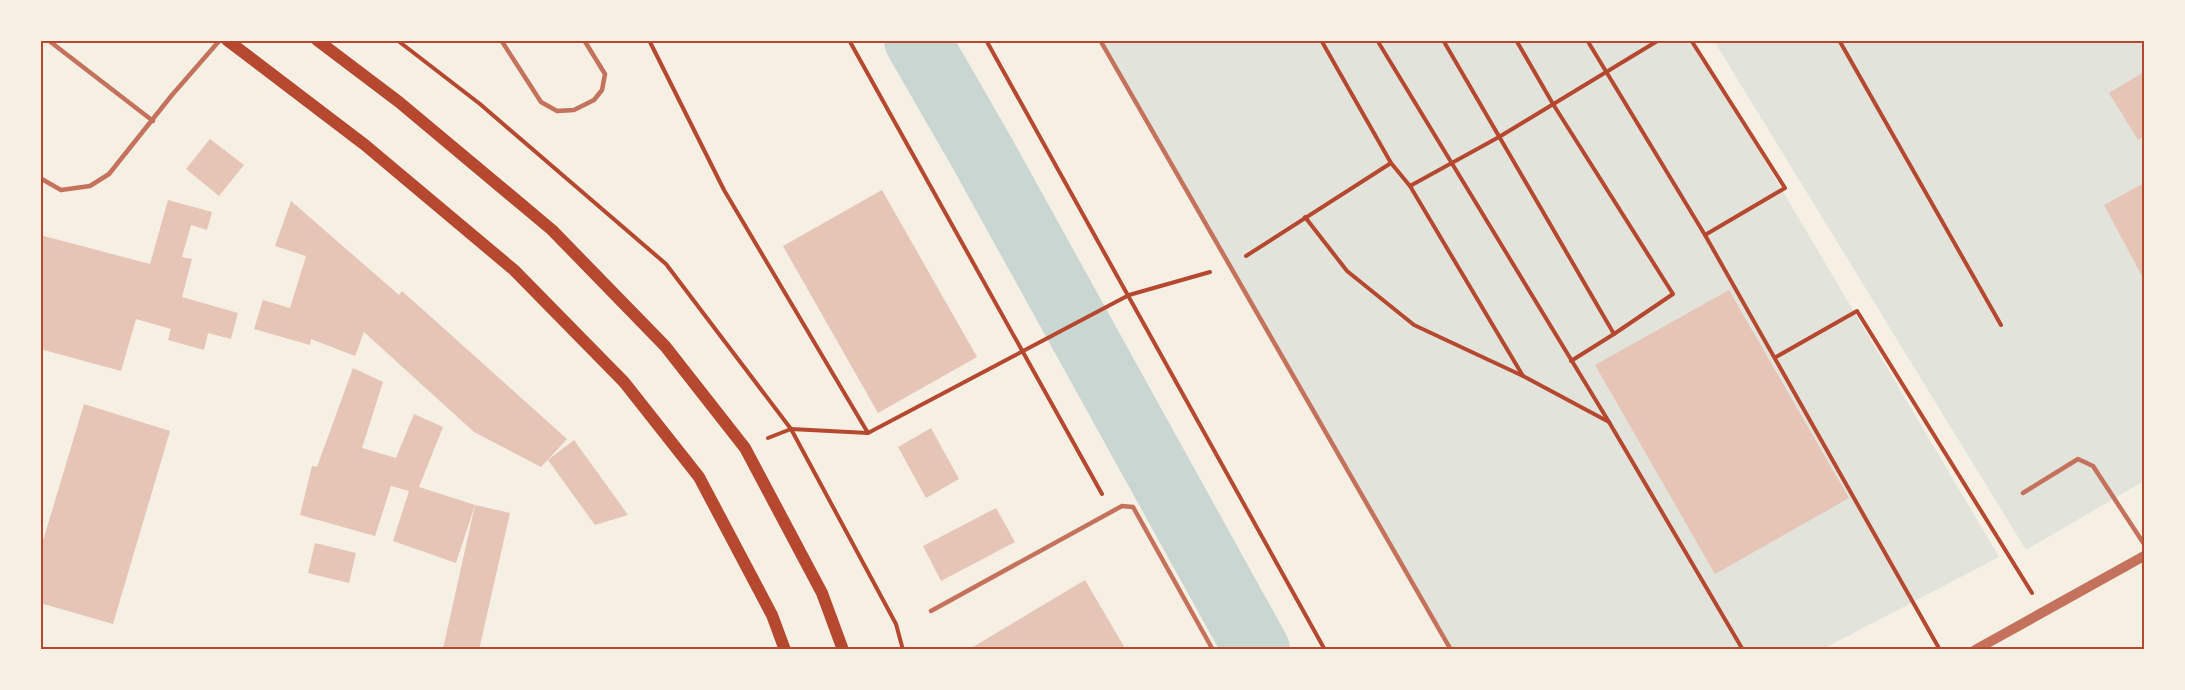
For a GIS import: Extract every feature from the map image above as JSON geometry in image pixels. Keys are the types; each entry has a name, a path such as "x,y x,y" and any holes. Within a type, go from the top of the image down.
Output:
{"main road":[{"path":"226,40 365,145 514,270 624,382 699,477 772,615 785,650"},
{"path":"317,40 399,102 552,230 665,346 745,448 822,593 843,650"}],"street":[{"path":"1975,650 2145,556"}],"lane":[{"path":"48,40 153,121"},
{"path":"40,178 61,190 90,186 109,174 172,95 220,40"},
{"path":"501,40 541,102 557,111 574,110 594,100 602,90 605,74 584,40"},
{"path":"1100,40 1451,650"},
{"path":"2022,493 2078,459 2093,466 2145,544"},
{"path":"932,611 1122,506 1133,507 1213,650"}],"path":[{"path":"397,40 480,104 666,264 792,429 896,624 903,650"},
{"path":"649,40 724,190 868,433"},
{"path":"849,40 1112,512"},
{"path":"986,40 1325,650"},
{"path":"1321,40 1391,163 1410,186 1523,376"},
{"path":"1377,40 1609,422 1743,650"},
{"path":"1443,40 1614,334"},
{"path":"1516,40 1553,104 1673,294 1571,361"},
{"path":"1587,40 1776,357 1940,650"},
{"path":"1410,186 1451,165 1659,40"},
{"path":"1692,40 1785,188 1705,235"},
{"path":"1839,40 2001,325"},
{"path":"745,448 792,429 868,433 1129,295 1230,267 1391,163"},
{"path":"1305,217 1347,271 1414,325 1523,376 1609,422"},
{"path":"1776,357 1857,311 2044,612"}],"shaded area":[{"path":"1100,41 1694,41 1999,557 1823,649 1451,649"},
{"path":"1714,41 2144,41 2144,481 2026,550"}],"building":[{"path":"2144,72 2144,136 2138,140 2109,93"},
{"path":"210,139 244,165 219,196 186,169"},
{"path":"2144,183 2144,280 2104,205"},
{"path":"882,190 977,357 878,413 783,246"},
{"path":"168,200 212,212 207,230 191,225 182,257 192,259 182,297 238,313 231,339 208,333 204,350 168,340 171,329 136,319 121,371 40,349 40,235 150,264"},
{"path":"291,201 399,295 402,291 567,439 541,467 474,432 364,332 355,356 311,339 310,345 254,329 263,300 290,308 306,256 275,246"},
{"path":"1729,290 1849,498 1715,574 1595,365"},
{"path":"353,368 383,382 362,448 396,458 414,414 443,427 419,487 475,505 456,563 393,541 409,491 391,486 375,536 300,515 312,466 317,467"},
{"path":"84,404 170,431 113,624 40,603 40,551"},
{"path":"931,428 959,479 926,498 898,447"},
{"path":"574,440 628,515 595,525 548,460"},
{"path":"475,505 510,513 479,650 443,649"},
{"path":"996,508 1015,542 941,581 923,546"},
{"path":"315,543 356,553 349,583 308,573"},
{"path":"1085,580 1126,650 968,650"}],"waterway":[{"path":"917,40 981,151 1257,650"}]}
